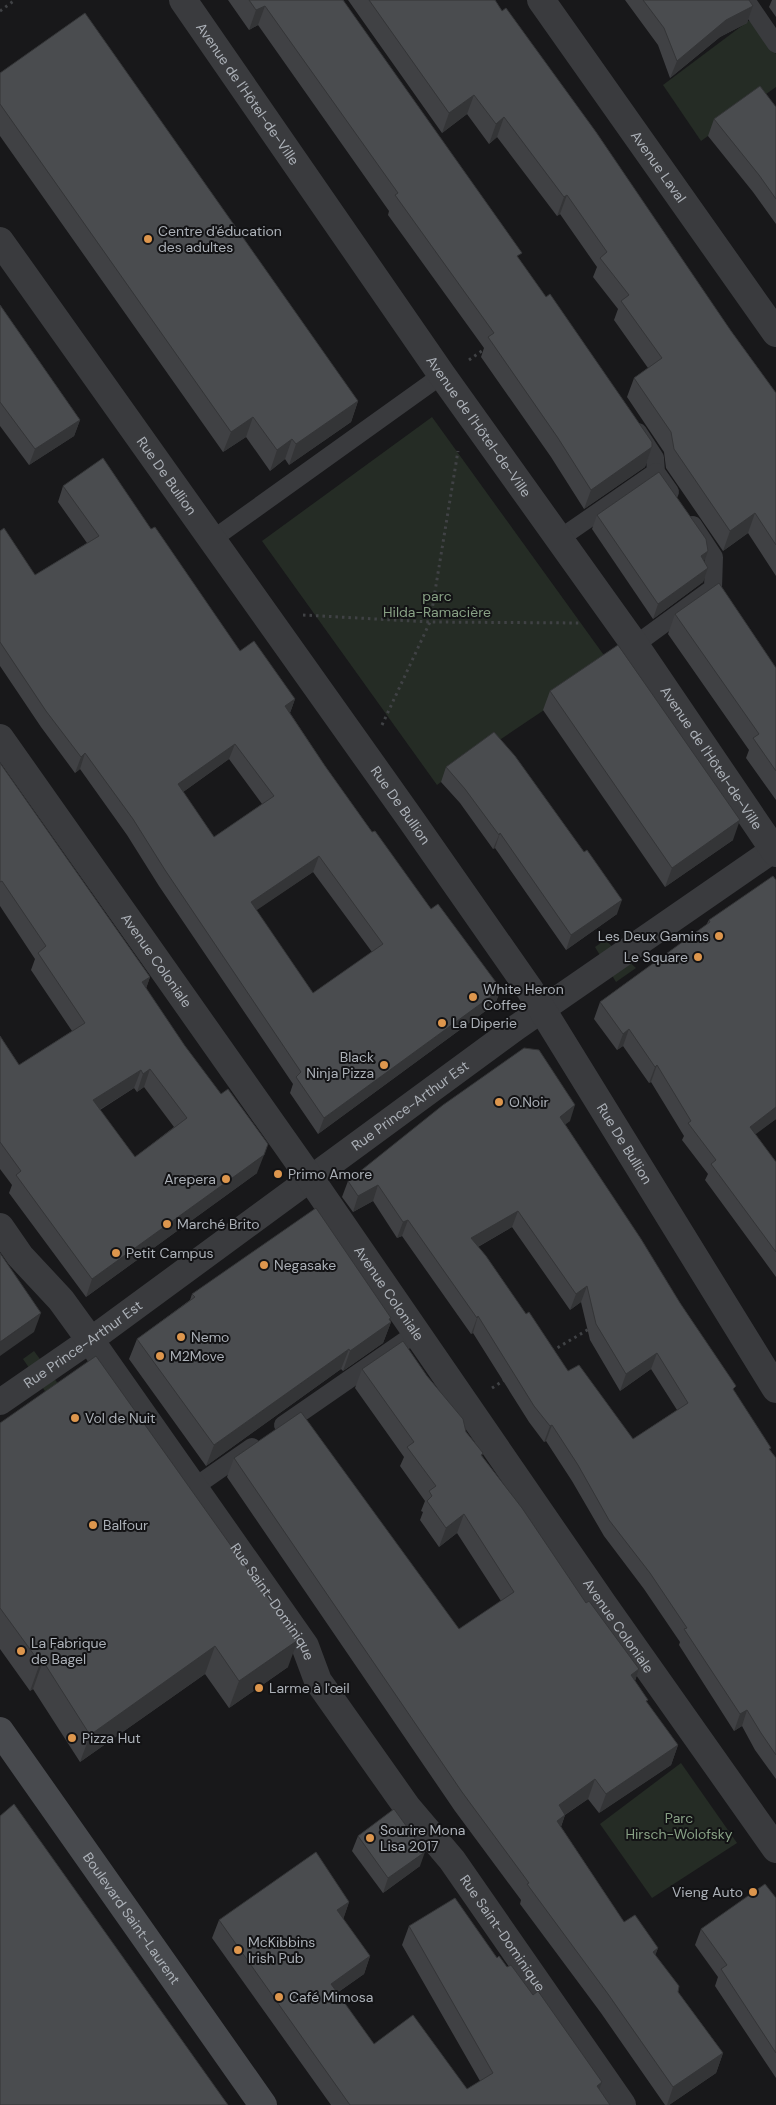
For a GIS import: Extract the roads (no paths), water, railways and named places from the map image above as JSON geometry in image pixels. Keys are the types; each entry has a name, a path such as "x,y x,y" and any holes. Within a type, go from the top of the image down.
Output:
{"main road":[{"name":"Boulevard Saint-Laurent","path":"0,1731 263,2105"}],"street":[{"name":"Avenue de l'Hôtel-de-Ville","path":"183,0 442,375 635,645 775,850"},
{"name":"Avenue Laval","path":"541,0 776,332"},
{"name":"Rue De Bullion","path":"0,241 412,821 542,1010 776,1388"},
{"name":"Avenue Coloniale","path":"0,738 310,1178 603,1604 776,1849"},
{"name":"Rue Prince-Arthur Est","path":"0,1402 90,1340 542,1010 775,850"},
{"name":"Rue Saint-Dominique","path":"0,1227 20,1256 61,1300 90,1340 305,1646 318,1680 407,1807 452,1860 622,2105"}],"lane":[{"path":"746,0 776,44"},
{"path":"213,539 442,375"},
{"path":"628,418 655,458 656,472 714,557 714,588 635,645"},
{"path":"559,539 656,472"},
{"path":"194,1488 416,1333"}],"place":[{"name":"Centre d'éducation des adultes","path":"148,239"},
{"name":"Les Deux Gamins","path":"719,936"},
{"name":"Le Square","path":"698,957"},
{"name":"White Heron Coffee","path":"473,997"},
{"name":"La Diperie","path":"442,1023"},
{"name":"Black Ninja Pizza","path":"384,1065"},
{"name":"O.Noir","path":"499,1102"},
{"name":"Primo Amore","path":"278,1174"},
{"name":"Arepera","path":"226,1179"},
{"name":"Marché Brito","path":"167,1224"},
{"name":"Petit Campus","path":"116,1253"},
{"name":"Negasake","path":"264,1265"},
{"name":"Nemo","path":"181,1337"},
{"name":"M2Move","path":"160,1356"},
{"name":"Vol de Nuit","path":"75,1418"},
{"name":"Balfour","path":"93,1525"},
{"name":"La Fabrique de Bagel","path":"21,1651"},
{"name":"Larme à l'œil","path":"259,1688"},
{"name":"Pizza Hut","path":"72,1738"},
{"name":"Sourire Mona Lisa 2017","path":"370,1838"},
{"name":"Vieng Auto","path":"753,1892"},
{"name":"McKibbins Irish Pub","path":"238,1950"},
{"name":"Café Mimosa","path":"279,1997"}],"park label":[{"name":"parc Hilda-Ramacière","path":"437,604"},
{"name":"Parc Hirsch-Wolofsky","path":"679,1826"}]}
